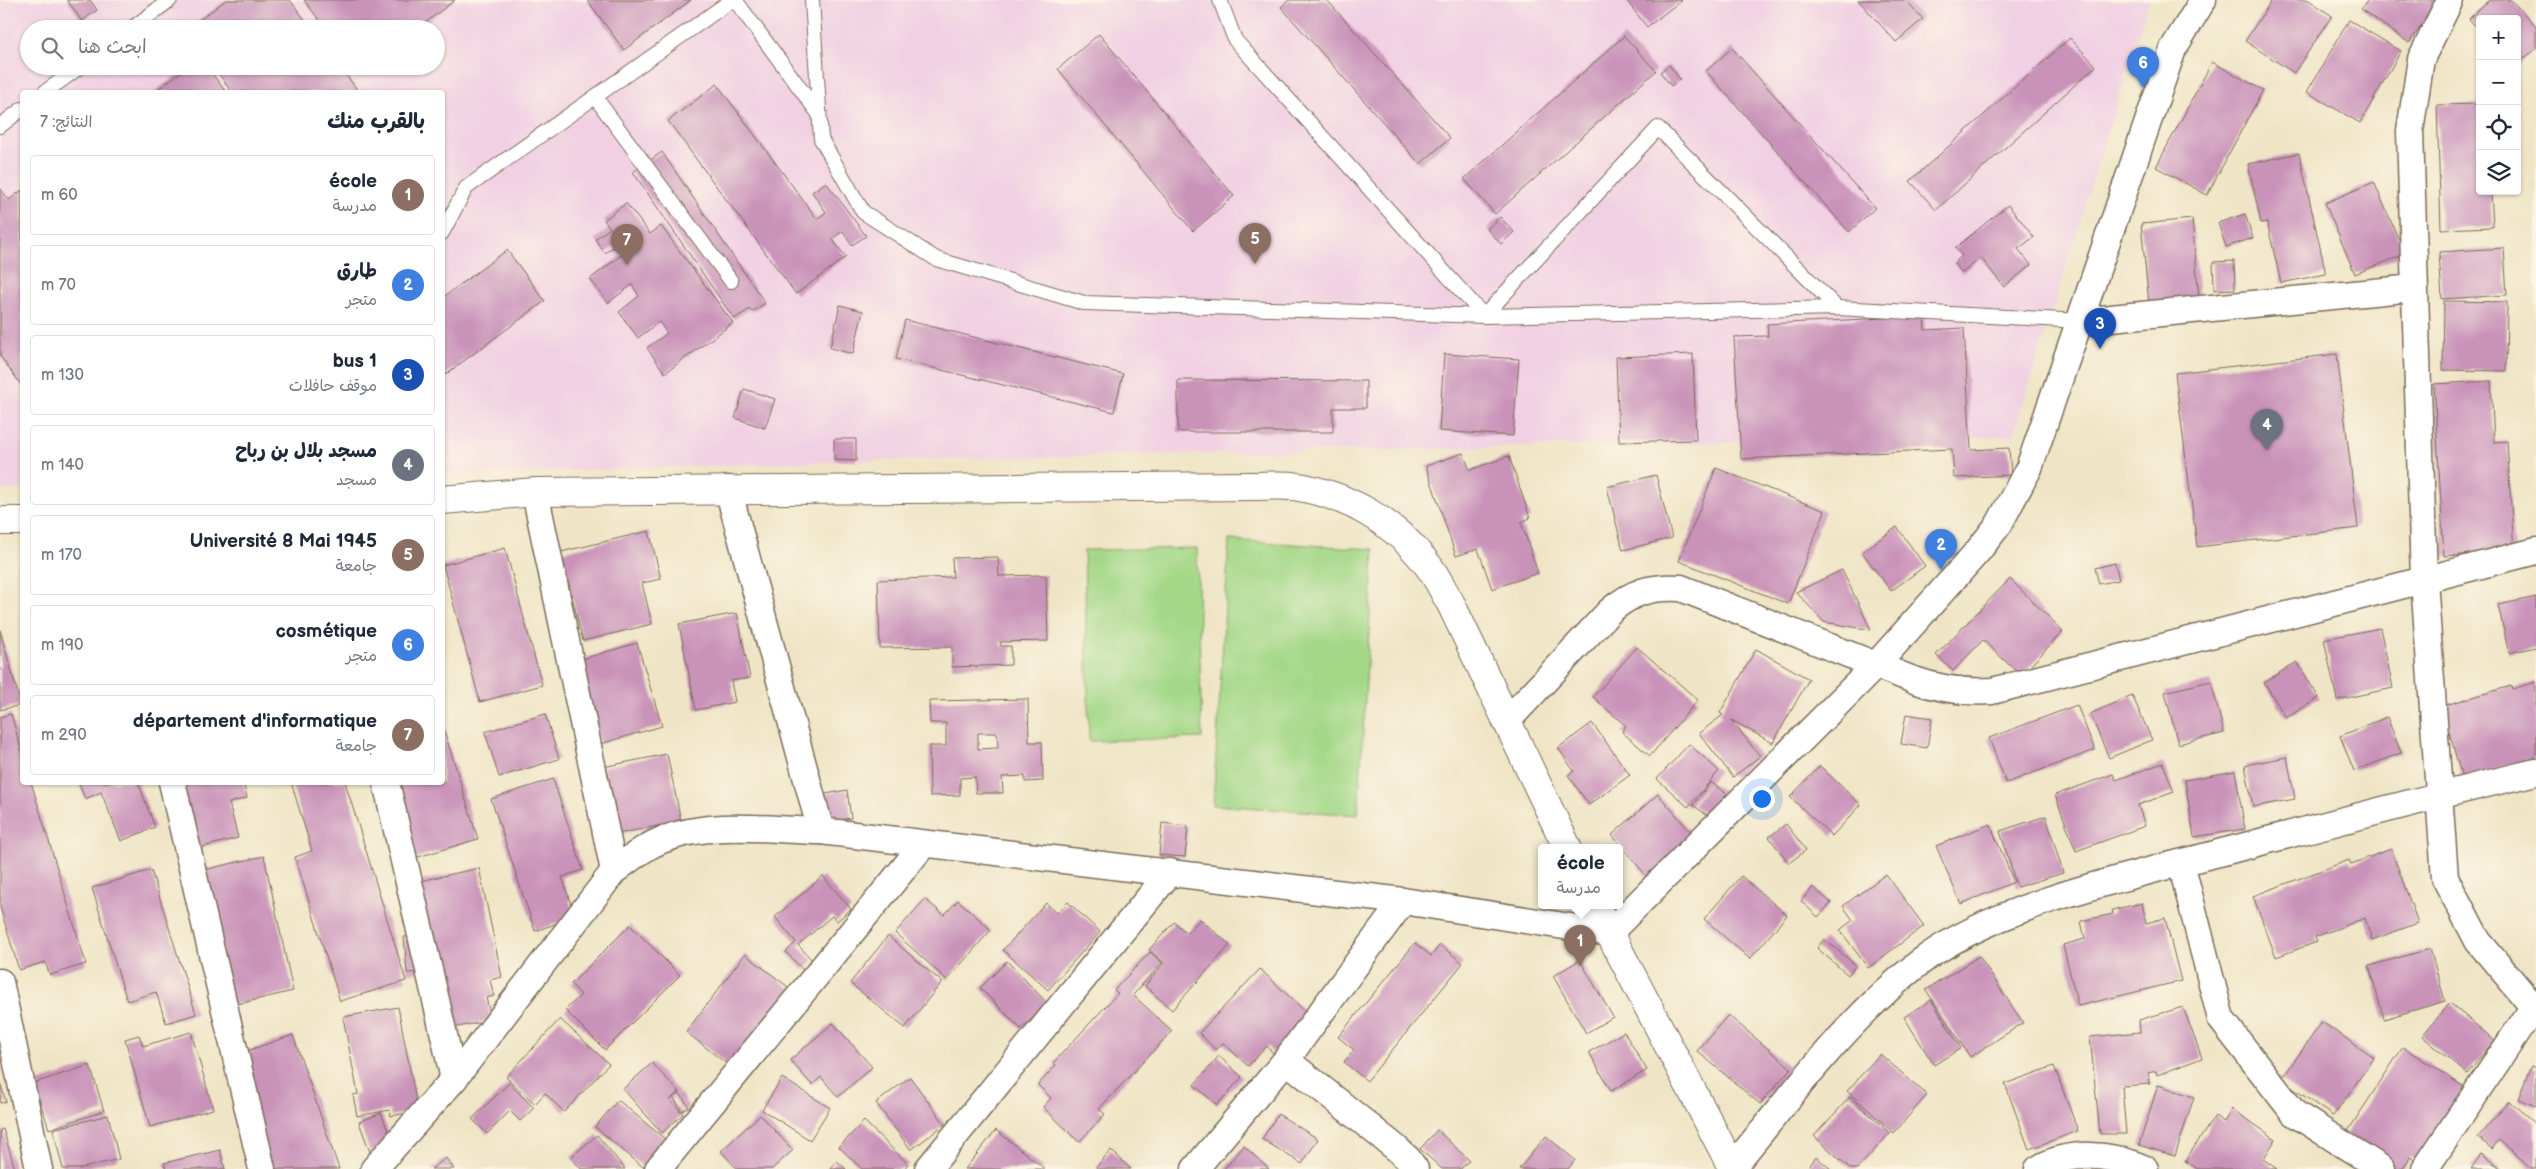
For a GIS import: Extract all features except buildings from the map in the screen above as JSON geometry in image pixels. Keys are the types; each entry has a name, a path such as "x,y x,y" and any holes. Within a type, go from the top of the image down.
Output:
{"street":[{"path":"1609,933 1877,664 1978,551 2007,510 2029,468 2173,50 2203,0"},
{"path":"2425,1169 2534,1009 2478,941 2445,878 2424,580 2410,131 2421,58 2450,0"},
{"path":"2081,321 2414,288"},
{"path":"445,500 535,492 1267,486 1292,486 1332,496 1370,512 1404,537 1431,568 1451,604 1566,844"},
{"path":"728,489 822,831"},
{"path":"535,492 614,871"},
{"path":"0,522 20,520"},
{"path":"1506,722 1617,605 1642,590 1661,586 1681,588 1938,688 1967,693 1992,690 2536,551"},
{"path":"1597,909 1732,1168 1875,1000 1921,961 1972,931 2027,908 2107,882 2440,795 2536,772"},
{"path":"173,785 262,1169"},
{"path":"387,785 454,1079"},
{"path":"374,1169 454,1079 614,871 640,852 662,840 693,831 725,828 822,831 923,845 1170,872 1403,901 1609,933"},
{"path":"658,1169 923,845"},
{"path":"2181,863 2221,1019 2294,1113 2382,1169"},
{"path":"928,1169 1170,872"},
{"path":"1195,1169 1286,1060 1403,901"},
{"path":"0,982 39,1169"},
{"path":"1286,1060 1402,1153 1415,1169"},
{"path":"2038,1169 2072,1157 2103,1156 2133,1163 2145,1169"}],"lane":[{"path":"143,20 170,0"},
{"path":"445,227 466,188 733,0 820,114"},
{"path":"812,0 821,138 863,212 936,259 1084,303 1484,316 1837,308 2081,321"},
{"path":"1220,0 1236,40 1484,316"},
{"path":"48,90 68,75"},
{"path":"595,97 731,281"},
{"path":"0,126 20,111"},
{"path":"1484,316 1658,128 1837,308"}],"shaded area":[{"path":"0,0 2149,0 2013,436 814,462 445,475 445,90 20,90 20,489 0,490"}],"green space":[{"path":"1229,540 1374,549 1358,815 1213,805"},
{"path":"1197,548 1202,738 1089,741 1084,550"}],"place":[{"name":"cosmétique","path":"2143,88"},
{"name":"Université 8 Mai 1945","path":"1255,264"},
{"name":"département d'informatique","path":"627,265"},
{"name":"bus 1","path":"2100,349"},
{"name":"مسجد بلال بن رباح","path":"2267,450"},
{"name":"طارق","path":"1941,570"},
{"name":"école","path":"1580,966"}]}
